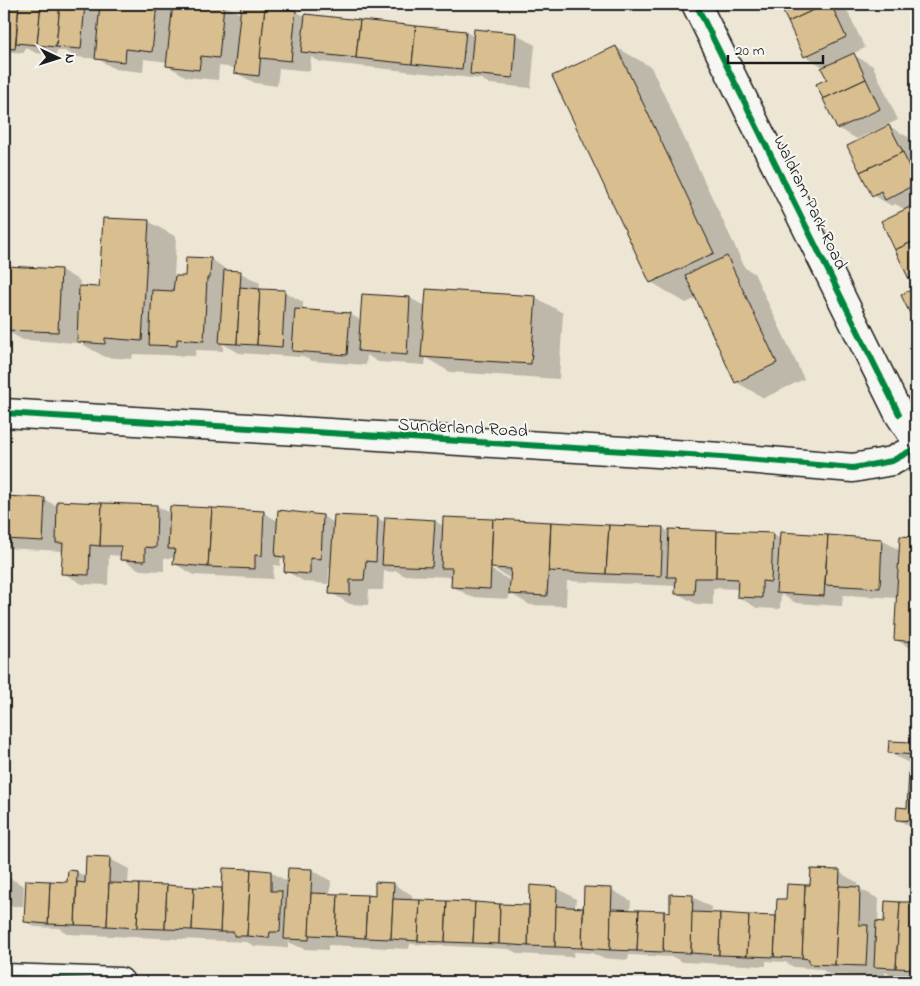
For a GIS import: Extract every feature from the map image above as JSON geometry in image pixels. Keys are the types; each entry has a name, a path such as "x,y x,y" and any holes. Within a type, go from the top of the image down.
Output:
{"main road":[{"name":"Waldram Park Road","path":"696,4 899,414 916,440"},
{"name":"Sunderland Road","path":"4,413 722,457 853,468 892,461 916,448"},
{"path":"4,978 120,982"}],"building":[{"path":"4,4 19,4 15,49 4,48"},
{"path":"19,4 41,4 37,45 16,43"},
{"path":"41,4 60,4 56,47 37,45"},
{"path":"60,4 85,4 81,49 56,47"},
{"path":"100,4 157,4 152,52 126,49 125,62 95,59"},
{"path":"173,4 201,6 201,4 224,4 219,58 201,56 199,70 166,66"},
{"path":"779,4 826,4 788,22"},
{"path":"826,4 831,4 846,37 804,57 788,22"},
{"path":"241,5 265,7 259,76 234,73"},
{"path":"265,7 296,10 291,61 260,58"},
{"path":"305,14 360,20 356,58 301,52"},
{"path":"360,20 416,26 412,64 356,58"},
{"path":"416,26 466,31 462,69 412,64"},
{"path":"474,29 516,33 513,78 470,74"},
{"path":"616,46 714,253 650,283 552,76"},
{"path":"854,53 866,79 823,99 816,84 827,79 821,68"},
{"path":"866,79 880,109 837,129 823,99"},
{"path":"889,125 903,152 860,172 847,146"},
{"path":"903,152 916,184 885,200 881,191 872,196 860,172"},
{"path":"916,204 916,240 895,250 881,221"},
{"path":"103,218 149,220 142,341 105,338 105,344 77,342 79,286 99,287"},
{"path":"916,240 916,276 909,279 895,250"},
{"path":"727,256 777,363 735,383 685,275"},
{"path":"186,257 211,258 210,278 207,278 204,341 177,339 177,346 149,345 152,290 173,291 175,276 185,276"},
{"path":"6,266 61,269 58,332 4,330"},
{"path":"224,270 241,271 237,344 219,343"},
{"path":"240,287 260,289 257,345 237,344"},
{"path":"916,287 916,321 914,322 901,295"},
{"path":"260,289 285,290 282,347 257,345"},
{"path":"426,289 536,296 531,364 421,357"},
{"path":"362,294 410,297 407,355 358,351"},
{"path":"295,309 350,313 347,355 292,351"},
{"path":"4,496 45,498 43,541 4,539"},
{"path":"57,501 102,503 100,546 90,545 89,575 61,574 63,543 56,543"},
{"path":"102,503 157,505 156,548 145,547 145,561 120,560 121,546 100,546"},
{"path":"170,506 212,508 208,567 173,564 175,549 168,549"},
{"path":"212,508 264,511 262,556 255,555 255,569 208,567"},
{"path":"278,510 323,515 321,559 310,558 310,574 284,572 285,557 275,556"},
{"path":"334,515 378,517 376,562 366,561 364,580 350,580 350,595 329,594"},
{"path":"385,517 435,520 432,567 382,565"},
{"path":"443,517 493,519 490,589 451,587 452,568 441,568"},
{"path":"493,519 551,522 547,596 509,594 511,569 491,568"},
{"path":"551,522 609,525 606,574 549,571"},
{"path":"609,525 663,527 661,576 606,574"},
{"path":"669,529 717,531 716,578 695,578 694,594 675,594 676,577 667,577"},
{"path":"717,531 773,533 771,582 762,581 762,598 737,597 738,579 716,578"},
{"path":"780,532 828,535 824,596 776,593"},
{"path":"828,535 882,539 880,588 825,585"},
{"path":"900,536 916,537 916,642 894,640"},
{"path":"914,701 916,701 916,755 888,753 889,741 911,742"},
{"path":"910,755 916,755 916,821 896,820 897,807 907,808"},
{"path":"86,856 110,857 107,926 75,925 77,882 85,883"},
{"path":"223,868 251,869 247,936 234,936 234,932 220,932"},
{"path":"288,868 312,869 309,940 284,939"},
{"path":"251,869 271,871 271,891 282,891 280,932 270,932 269,938 247,936"},
{"path":"811,869 840,870 835,965 809,964 809,959 802,958 805,885 810,885"},
{"path":"68,870 77,871 75,925 48,924 50,881 67,882"},
{"path":"26,880 50,881 48,924 24,922"},
{"path":"375,882 394,883 391,939 365,938 367,895 375,896"},
{"path":"109,883 139,884 137,928 107,926"},
{"path":"139,884 167,885 165,929 137,928"},
{"path":"787,884 805,885 802,958 774,957 777,899 786,899"},
{"path":"167,885 194,887 192,930 165,929"},
{"path":"530,885 557,887 555,947 528,946"},
{"path":"839,886 860,887 859,925 868,925 866,966 835,965"},
{"path":"194,887 222,888 220,932 192,930"},
{"path":"584,887 612,888 610,950 582,948"},
{"path":"311,893 338,894 336,936 309,935"},
{"path":"338,894 367,895 365,938 336,936"},
{"path":"670,894 693,895 691,953 663,952 664,911 670,912"},
{"path":"393,899 420,900 418,941 391,939"},
{"path":"420,900 447,901 445,942 418,941"},
{"path":"447,901 475,902 473,943 445,942"},
{"path":"885,901 900,902 896,968 874,967 876,921 884,922"},
{"path":"475,902 500,904 499,944 473,943"},
{"path":"900,902 916,902 916,969 896,968"},
{"path":"500,904 529,905 528,946 499,944"},
{"path":"556,906 583,908 582,948 555,947"},
{"path":"611,909 639,910 637,951 610,950"},
{"path":"639,910 664,911 663,952 637,951"},
{"path":"692,912 720,913 719,955 691,953"},
{"path":"720,913 749,915 747,956 719,955"},
{"path":"749,915 776,916 774,957 747,956"}],"cycle path":[{"path":"696,4 899,414"},
{"path":"4,413 722,457 853,468 892,461 916,448"},
{"path":"4,978 120,982"}]}
